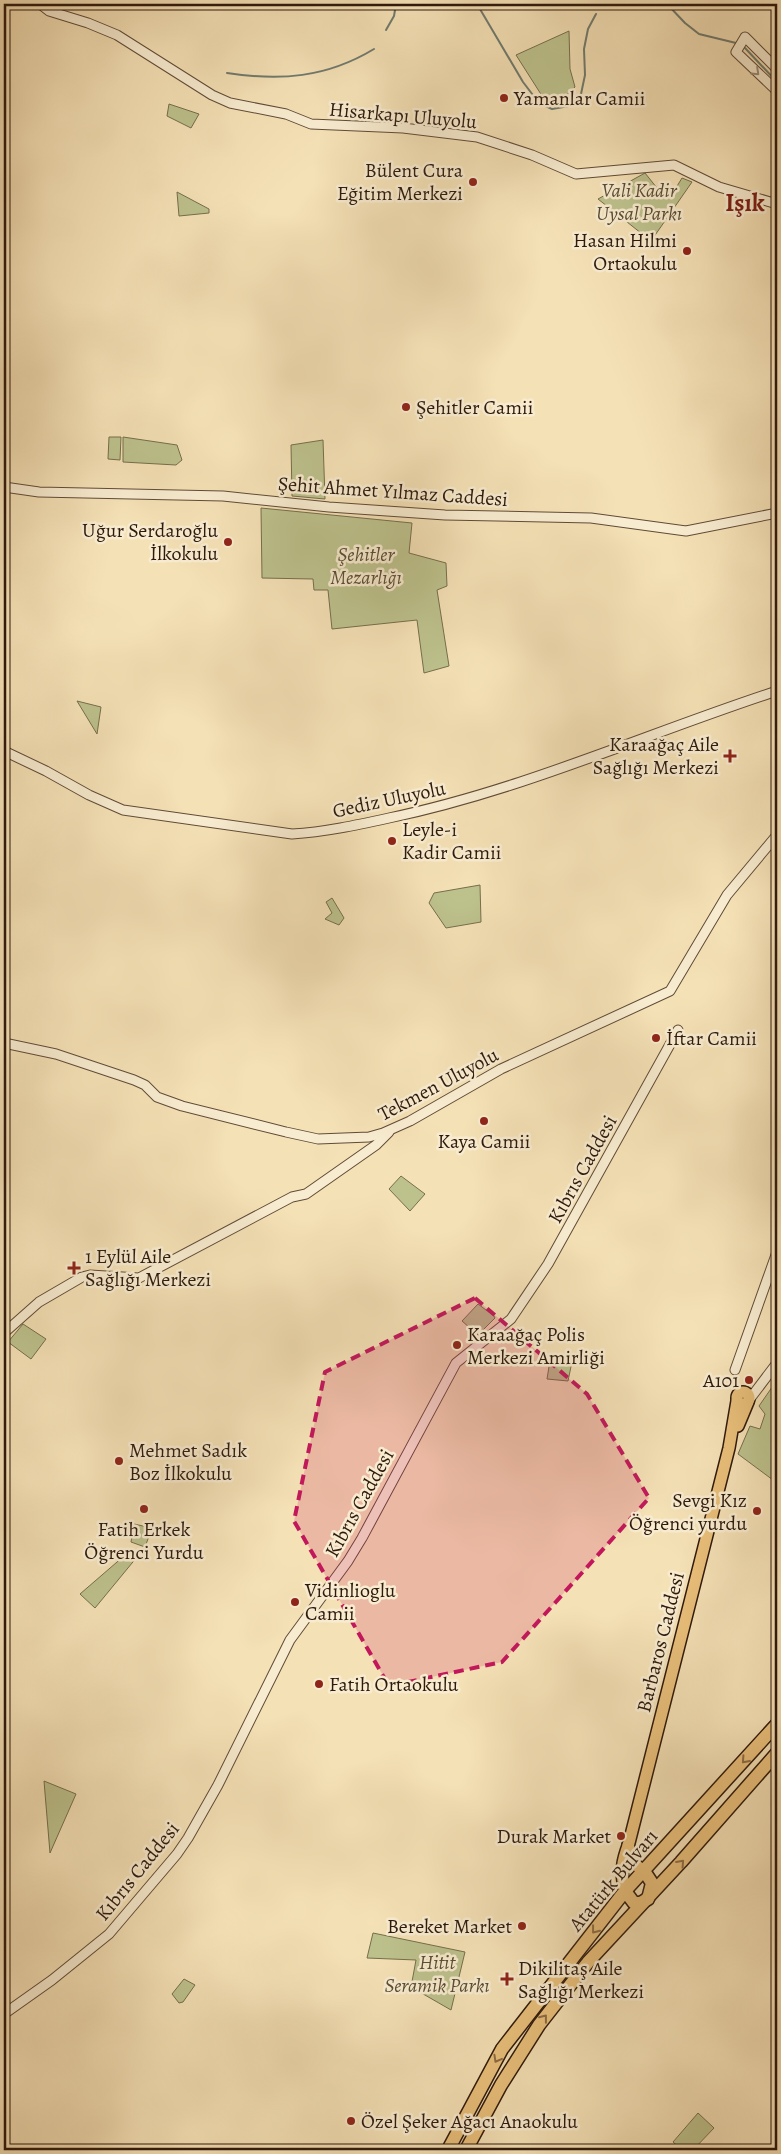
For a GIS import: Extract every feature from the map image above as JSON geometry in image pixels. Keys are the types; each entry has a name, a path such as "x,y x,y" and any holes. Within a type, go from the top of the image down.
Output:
{"highway":[{"name":"Atatürk Bulvarı","path":"448,2150 502,2049 625,1891 777,1724"},
{"name":"Atatürk Bulvarı","path":"466,2150 501,2085 539,2025 589,1962 648,1899 777,1753"},
{"path":"625,1891 634,1903 640,1903 648,1899 652,1883 644,1871"}],"main road":[{"name":"Barbaros Caddesi","path":"625,1891 621,1863 628,1845 729,1448 745,1401"},
{"path":"628,1845 633,1863 644,1871"}],"street":[{"name":"Hisarkapı Uluyolu","path":"40,4 49,11 88,23 117,35 212,95 230,103 286,114 311,124 403,128 477,137 532,155 576,174 674,165 719,187 777,204"},
{"path":"777,69 745,38 736,52 777,91"},
{"name":"Şehit Ahmet Yılmaz Caddesi","path":"4,487 38,492 223,496 445,516 591,518 686,531 777,513"},
{"name":"Gediz Uluyolu","path":"4,751 46,771 84,793 123,810 292,834 306,833 361,824 475,798 530,780 777,690"},
{"name":"Tekmen Uluyolu","path":"4,1043 56,1054 134,1080 145,1085 157,1097 182,1106 318,1138 369,1137 393,1129 501,1069 670,990 727,895 777,835"},
{"name":"Kıbrıs Caddesi","path":"4,2014 52,1980 109,1934 160,1876 188,1838 218,1785 290,1640 362,1538 456,1363 511,1319 527,1296 554,1254 678,1030"},
{"path":"4,1333 39,1302 82,1277 90,1275 139,1278 292,1197 306,1194 376,1145 393,1129"},
{"path":"735,1370 777,1252"},
{"path":"745,1401 777,1363"},
{"path":"473,2135 476,2150"}],"highlighted area":[{"path":"475,1298 587,1394 649,1498 502,1662 389,1686 294,1521 325,1372"}],"green space":[{"path":"569,31 570,69 575,87 560,101 544,99 516,55"},
{"path":"169,104 199,114 191,128 167,116"},
{"name":"Vali Kadir Uysal Parkı","path":"645,173 657,188 671,196 682,178 692,182 651,241 598,199"},
{"path":"177,192 209,209 209,213 179,216"},
{"path":"109,437 121,437 120,460 108,459"},
{"path":"123,437 177,445 182,460 176,465 123,462"},
{"path":"323,440 325,499 292,496 291,445"},
{"name":"Şehitler Mezarlığı","path":"261,508 412,523 409,553 446,563 447,586 437,590 449,666 424,673 417,620 332,629 328,590 314,590 313,579 262,578"},
{"path":"77,701 101,707 97,734"},
{"path":"480,885 481,922 446,928 429,903 434,893"},
{"path":"332,898 344,918 339,925 325,919 332,913 326,902"},
{"path":"401,1176 425,1194 410,1211 389,1189"},
{"path":"478,1304 495,1318 478,1335 462,1321"},
{"path":"23,1324 46,1339 31,1359 8,1342"},
{"path":"551,1354 573,1357 568,1381 547,1379"},
{"path":"777,1380 777,1483 738,1454 750,1426 760,1429 765,1414 759,1406"},
{"path":"134,1524 152,1528 145,1547 131,1542"},
{"path":"124,1556 137,1557 95,1608 80,1594"},
{"path":"44,1781 76,1794 50,1853"},
{"name":"Hitit Seramik Parkı","path":"373,1933 465,1952 451,2010 411,1987 416,1960 367,1958"},
{"path":"184,1979 195,1985 183,2002 179,2003 172,1994"},
{"path":"698,2113 714,2128 693,2150 682,2150 673,2142"}],"waterway":[{"path":"386,30 394,16 396,4"},
{"path":"477,4 523,82 539,103 552,109 569,106 581,94 585,75 584,49 588,29 596,14"},
{"path":"667,4 685,23 699,34 736,43"},
{"path":"745,48 777,82"},
{"path":"227,73 266,77 302,75 338,66 374,49"}],"place":[{"name":"Yamanlar Camii","path":"504,98"},
{"name":"Bülent Cura Eğitim Merkezi","path":"473,182"},
{"name":"Hasan Hilmi Ortaokulu","path":"687,251"},
{"name":"Şehitler Camii","path":"406,407"},
{"name":"Uğur Serdaroğlu İlkokulu","path":"228,542"},
{"name":"Karaağaç Aile Sağlığı Merkezi","path":"730,756"},
{"name":"Leyle-i Kadir Camii","path":"392,841"},
{"name":"İftar Camii","path":"656,1038"},
{"name":"Kaya Camii","path":"484,1121"},
{"name":"1 Eylül Aile Sağlığı Merkezi","path":"74,1268"},
{"name":"Karaağaç Polis Merkezi Amirliği","path":"457,1345"},
{"name":"A101","path":"749,1380"},
{"name":"Mehmet Sadık Boz İlkokulu","path":"119,1461"},
{"name":"Fatih Erkek Öğrenci Yurdu","path":"144,1509"},
{"name":"Sevgi Kız Öğrenci yurdu","path":"757,1511"},
{"name":"Vidinlioglu Camii","path":"295,1602"},
{"name":"Fatih Ortaokulu","path":"319,1684"},
{"name":"Durak Market","path":"621,1836"},
{"name":"Bereket Market","path":"522,1926"},
{"name":"Dikilitaş Aile Sağlığı Merkezi","path":"507,1979"},
{"name":"Özel Şeker Ağacı Anaokulu","path":"351,2121"}],"district":[{"name":"Işık","path":"745,202"}]}
